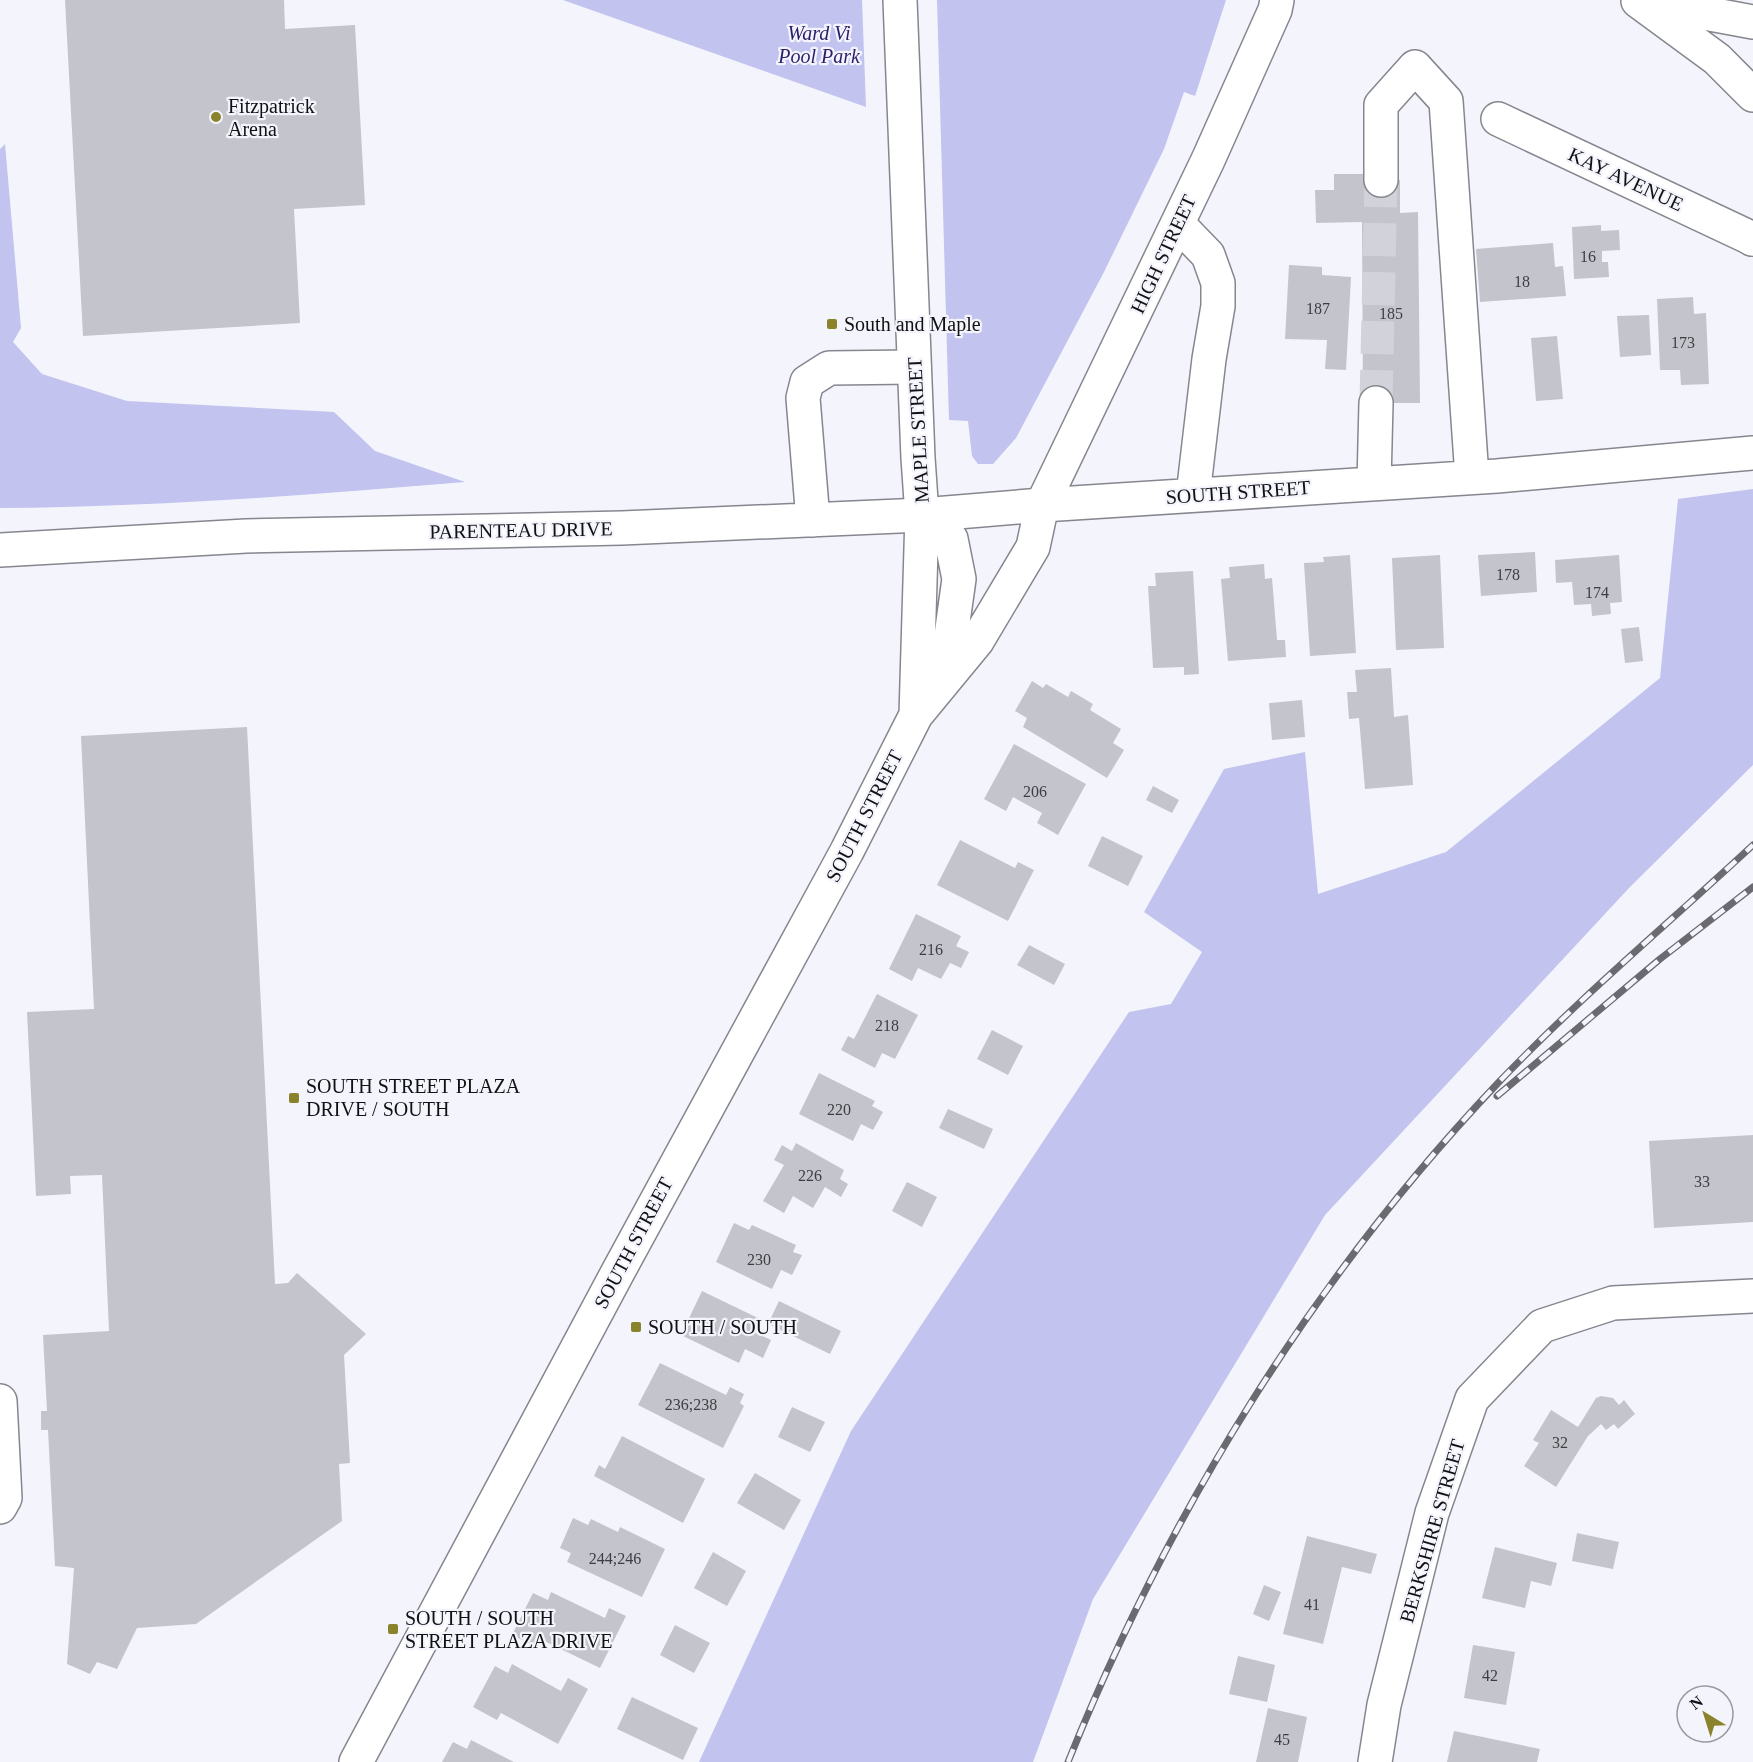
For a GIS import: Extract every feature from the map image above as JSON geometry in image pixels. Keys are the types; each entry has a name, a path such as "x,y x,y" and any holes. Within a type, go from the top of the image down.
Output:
{"main road":[{"name":"MAPLE STREET","path":"900,0 922,515"},
{"name":"HIGH STREET","path":"1042,505 1178,224 1270,21 1277,0"},
{"path":"1636,0 1753,22"},
{"path":"1636,0 1717,59 1753,95"},
{"path":"1381,180 1382,105 1415,67 1446,101 1472,477"},
{"name":"KAY AVENUE","path":"1498,119 1753,239"},
{"path":"1178,224 1208,255 1218,283 1218,306 1209,359 1193,495"},
{"path":"813,520 804,398 807,382 829,368 914,367"},
{"path":"1374,483 1376,403"},
{"name":"SOUTH STREET","path":"356,1762 624,1260 847,851 916,715 977,641 1033,547 1042,505 1472,477 1753,453"},
{"name":"PARENTEAU DRIVE","path":"0,550 246,536 622,528 813,520 922,515 1042,505"},
{"path":"916,715 950,642 959,579 951,539 922,515"},
{"name":"BERKSHIRE STREET","path":"1375,1762 1384,1705 1432,1513 1472,1399 1542,1326 1613,1303 1753,1296"},
{"path":"0,1401 5,1498 0,1507"}],"green space":[{"name":"Ward Vi Pool Park","path":"563,0 862,0 866,107"},
{"path":"937,0 1226,0 1195,96 1184,92 1164,149 1104,272 1016,438 993,464 978,464 972,456 968,421 949,420"},
{"path":"5,144 21,328 13,342 42,374 127,401 334,412 375,451 465,482 174,503 0,508 0,149"},
{"path":"1753,489 1753,765 1629,888 1325,1215 1093,1599 1033,1762 699,1762 851,1431 1129,1012 1171,1004 1202,952 1144,912 1224,769 1305,752 1318,894 1446,852 1660,678 1678,499"}],"building":[{"name":"Fitzpatrick Arena","path":"65,0 284,0 285,29 355,25 365,205 294,209 300,323 83,336"},
{"path":"1334,174 1364,174 1364,180 1400,180 1400,213 1418,212 1420,403 1363,403 1362,222 1316,223 1315,190 1334,190"},
{"path":"1601,225 1601,231 1619,230 1620,250 1602,251 1602,262 1608,262 1609,277 1574,279 1572,227"},
{"path":"1553,243 1555,267 1563,266 1566,296 1480,302 1476,249"},
{"path":"1289,265 1322,267 1322,275 1351,277 1346,370 1325,369 1327,340 1285,339"},
{"path":"1693,297 1694,314 1706,313 1709,384 1681,385 1680,370 1660,370 1657,299"},
{"path":"1649,315 1651,355 1620,357 1617,316"},
{"path":"1557,336 1563,399 1536,401 1531,338"},
{"path":"1535,552 1537,592 1481,596 1478,555"},
{"path":"1350,555 1356,653 1310,656 1304,563 1324,562 1323,557"},
{"path":"1440,555 1444,648 1396,650 1392,558"},
{"path":"1619,555 1622,602 1610,603 1611,614 1592,616 1591,604 1574,605 1572,582 1556,583 1555,560"},
{"path":"1264,564 1265,579 1272,578 1277,640 1285,640 1286,657 1228,661 1221,579 1230,578 1229,567"},
{"path":"1193,571 1199,674 1184,675 1184,667 1153,668 1148,586 1156,586 1155,573"},
{"path":"1639,627 1643,661 1625,663 1621,629"},
{"path":"1391,668 1394,717 1408,715 1413,785 1365,789 1359,718 1349,719 1347,692 1357,692 1355,670"},
{"path":"1032,681 1043,688 1046,684 1068,697 1071,691 1093,704 1090,710 1121,729 1113,743 1124,750 1107,778 1023,727 1027,718 1015,711"},
{"path":"1302,700 1305,737 1272,740 1269,703"},
{"path":"247,727 275,1284 288,1283 297,1273 366,1334 344,1355 350,1463 339,1464 342,1521 196,1624 137,1628 117,1669 97,1662 90,1674 67,1664 74,1568 55,1566 48,1430 41,1430 41,1411 47,1411 43,1335 109,1331 102,1175 70,1176 71,1194 36,1196 27,1012 94,1009 81,736"},
{"path":"1014,744 1086,784 1058,835 1037,823 1042,813 1013,797 1006,811 984,799"},
{"path":"1153,786 1179,800 1172,813 1146,800"},
{"path":"1102,836 1143,856 1128,886 1088,866"},
{"path":"960,840 1015,868 1018,862 1034,870 1008,921 937,885"},
{"path":"916,914 961,936 956,946 969,952 961,968 950,963 941,979 918,968 912,981 889,969"},
{"path":"1029,945 1065,964 1054,985 1017,965"},
{"path":"877,994 918,1015 895,1059 882,1053 875,1068 841,1050 848,1036 854,1039"},
{"path":"992,1030 1023,1046 1008,1075 977,1059"},
{"path":"819,1073 875,1101 872,1106 883,1112 873,1130 861,1124 853,1141 799,1114"},
{"path":"948,1109 993,1129 984,1149 939,1128"},
{"path":"1753,1135 1753,1222 1654,1228 1649,1141"},
{"path":"796,1143 844,1170 840,1179 848,1184 841,1197 825,1187 813,1208 793,1196 784,1213 763,1201 784,1165 774,1160 782,1145 792,1151"},
{"path":"907,1182 937,1197 922,1227 892,1211"},
{"path":"734,1223 749,1230 752,1225 796,1245 793,1252 802,1255 792,1275 781,1270 772,1289 716,1262"},
{"path":"702,1291 760,1319 754,1332 771,1340 763,1358 745,1349 739,1363 681,1335"},
{"path":"779,1301 841,1331 830,1354 768,1324"},
{"path":"660,1363 726,1395 730,1387 744,1394 740,1403 744,1406 723,1448 638,1405"},
{"path":"1601,1396 1613,1398 1619,1405 1624,1400 1635,1414 1618,1429 1614,1424 1606,1430 1601,1424 1588,1436 1556,1487 1524,1466 1539,1443 1533,1440 1551,1410 1578,1427 1596,1398"},
{"path":"792,1407 825,1422 810,1452 778,1437"},
{"path":"622,1436 705,1479 683,1523 594,1476 599,1465 605,1469"},
{"path":"755,1473 801,1500 784,1530 737,1503"},
{"path":"573,1518 588,1525 591,1519 618,1532 620,1527 665,1549 642,1597 567,1562 571,1553 560,1548"},
{"path":"1577,1533 1619,1542 1613,1569 1572,1561"},
{"path":"1307,1536 1377,1554 1371,1574 1342,1567 1323,1644 1283,1634"},
{"path":"1495,1547 1557,1563 1551,1586 1531,1581 1525,1608 1482,1598"},
{"path":"713,1552 746,1571 727,1606 694,1588"},
{"path":"1264,1585 1281,1592 1269,1621 1253,1614"},
{"path":"551,1592 605,1618 609,1608 626,1616 600,1668 540,1639 536,1647 512,1635 533,1593 548,1600"},
{"path":"675,1625 710,1643 694,1673 660,1655"},
{"path":"1473,1645 1515,1652 1506,1705 1464,1698"},
{"path":"1238,1656 1275,1665 1267,1702 1229,1694"},
{"path":"512,1664 561,1691 568,1678 588,1689 558,1744 501,1713 497,1720 473,1707 495,1666 508,1673"},
{"path":"632,1697 698,1728 683,1760 617,1729"},
{"path":"1268,1708 1307,1717 1298,1762 1256,1762"},
{"path":"1454,1731 1540,1749 1537,1762 1447,1762"},
{"path":"471,1740 514,1762 442,1762 453,1742 467,1749"}],"tunnel":[{"path":"1376,403 1381,180"}],"railway":[{"path":"1068,1762 1108,1669 1199,1489 1251,1402 1307,1318 1367,1237 1430,1158 1528,1052 1753,845"},
{"path":"1497,1096 1660,959 1753,887"}],"place":[{"name":"Fitzpatrick Arena","path":"216,117"},
{"name":"South and Maple","path":"832,324"},
{"name":"SOUTH STREET PLAZA DRIVE / SOUTH","path":"294,1098"},
{"name":"SOUTH / SOUTH","path":"636,1327"},
{"name":"SOUTH / SOUTH STREET PLAZA DRIVE","path":"393,1629"}]}
